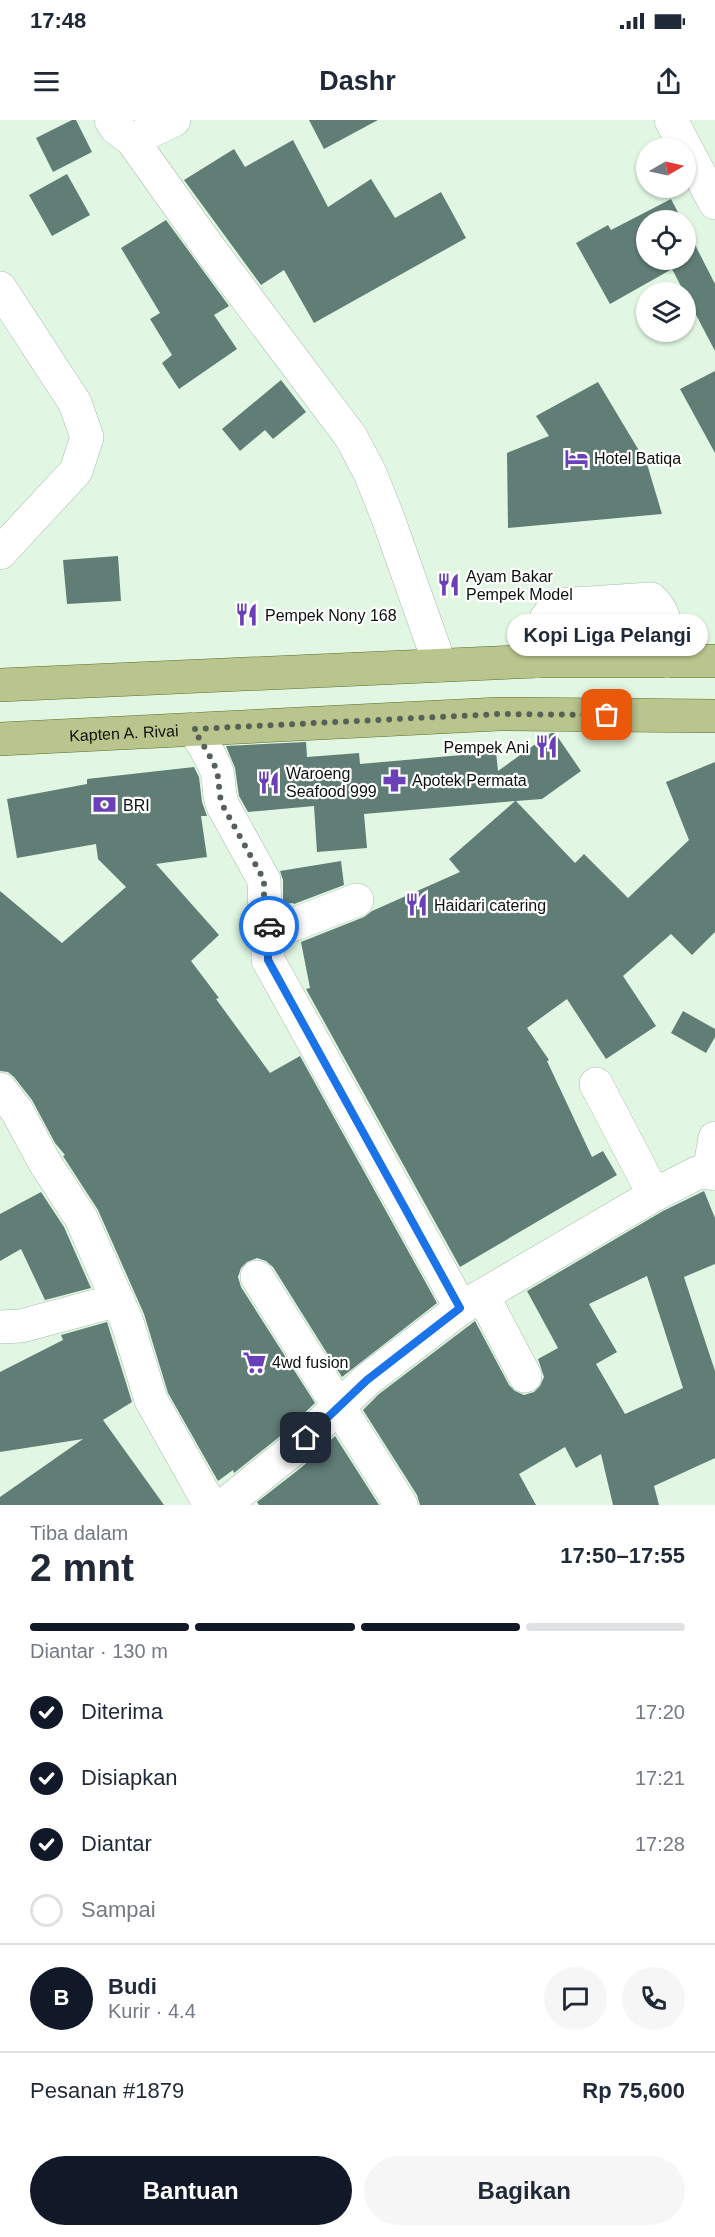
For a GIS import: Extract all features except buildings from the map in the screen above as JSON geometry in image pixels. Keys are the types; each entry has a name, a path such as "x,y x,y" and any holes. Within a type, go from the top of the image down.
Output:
{"main road":[{"path":"0,685 537,661 715,661"},
{"name":"Kapten A. Rivai","path":"0,739 499,714 715,716"}],"street":[{"path":"174,120 121,130 351,437 370,473 388,518 440,665"},
{"path":"672,120 715,203"},
{"path":"0,288 75,404 87,437 76,471 0,552"},
{"path":"537,661 543,623 548,612 559,605 651,599 660,607 666,621 667,661"},
{"path":"194,729 217,774 219,796 223,806 264,880 265,918 274,932"},
{"path":"357,900 274,932 268,945 268,960 472,1302 525,1376"},
{"path":"596,1084 654,1195"},
{"path":"0,1089 17,1112 45,1163 81,1218 118,1300 151,1400 210,1505"},
{"path":"224,1505 290,1452 367,1380 472,1302 654,1195 697,1173 712,1173 715,1138"},
{"path":"257,1277 401,1505"},
{"path":"0,1327 21,1326 118,1300"}],"way so far":[{"path":"269,926 264,913 266,892 264,880 223,806 219,796 217,774 194,729 499,714 607,715"}],"place":[{"name":"Hotel Batiqa","path":"576,458"},
{"name":"Ayam Bakar Pempek Model","path":"448,585"},
{"name":"Pempek Nony 168","path":"247,615"},
{"name":"Kopi Liga Pelangi","path":"607,715"},
{"name":"Pempek Ani","path":"547,747"},
{"name":"Apotek Permata","path":"394,780"},
{"name":"Waroeng Seafood 999","path":"268,782"},
{"name":"BRI","path":"105,805"},
{"name":"Haidari catering","path":"416,905"},
{"name":"4wd fusion","path":"254,1362"}],"route":[{"path":"269,926 274,932 268,945 268,960 460,1308 367,1380 306,1438"}]}
